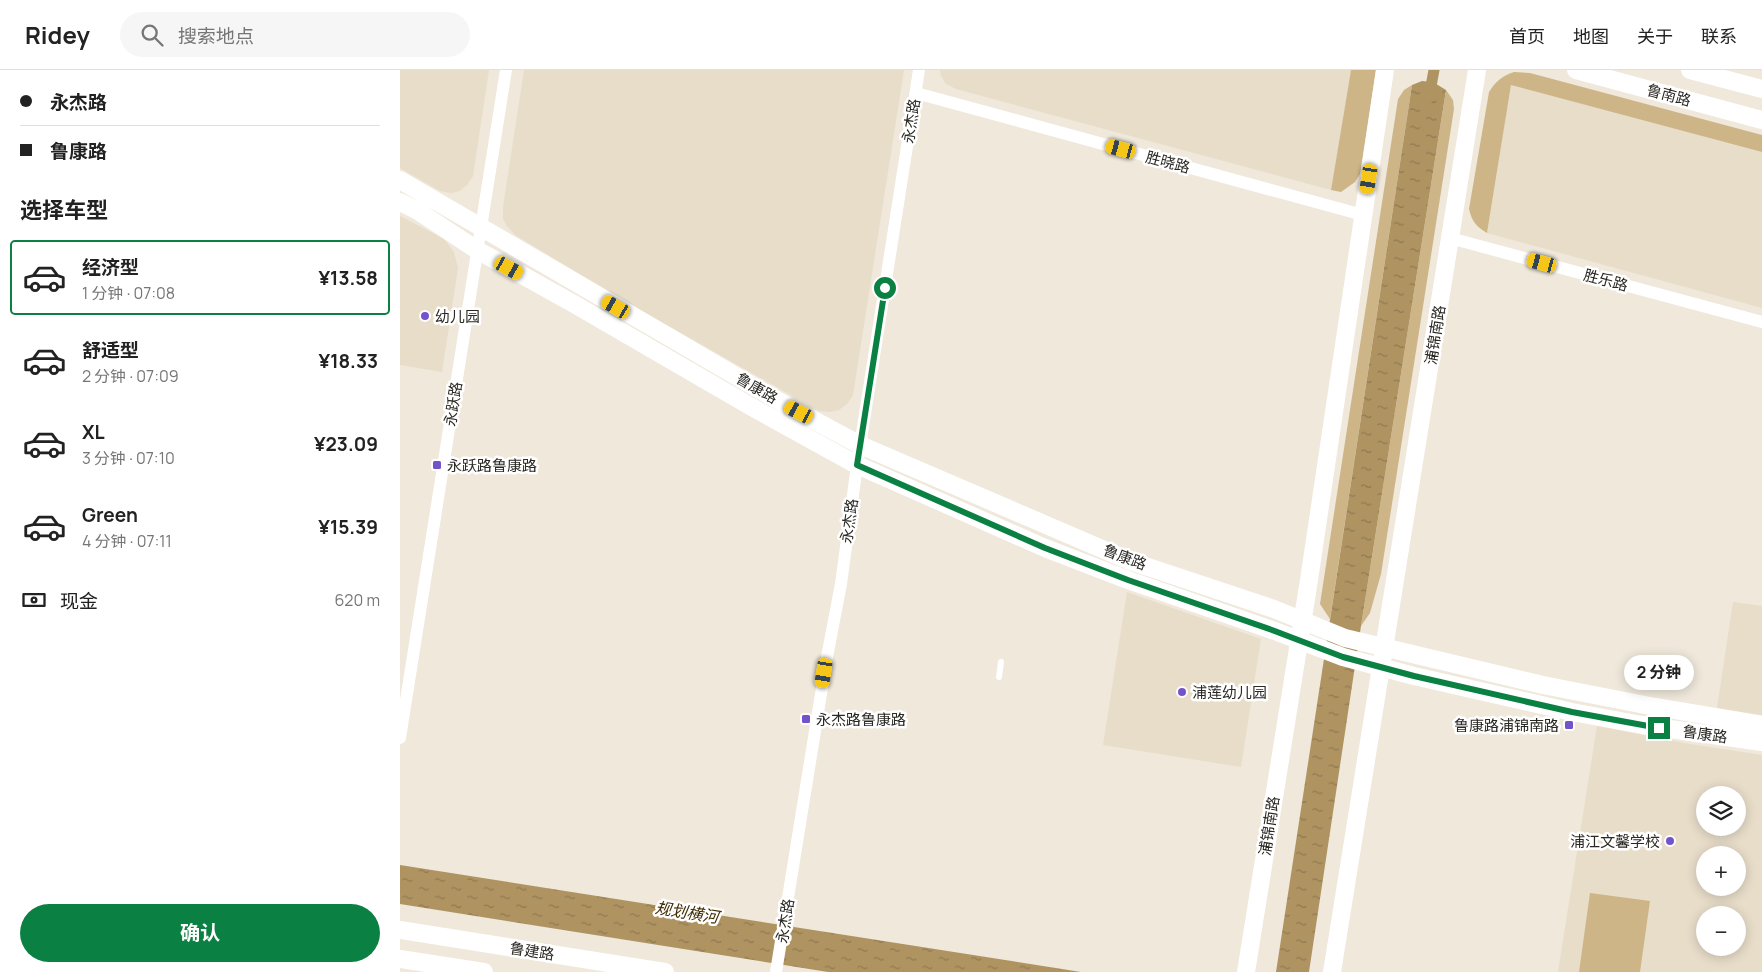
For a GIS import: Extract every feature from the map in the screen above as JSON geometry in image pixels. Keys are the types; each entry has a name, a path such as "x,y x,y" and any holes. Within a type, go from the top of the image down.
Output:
{"street":[{"name":"永跃路","path":"400,738 506,70"},
{"name":"永杰路","path":"777,971 827,657 841,584 860,444 919,70"},
{"path":"1363,215 1386,70"},
{"name":"浦锦南路","path":"1332,972 1477,70"},
{"name":"鲁南路","path":"1576,70 1762,120"},
{"name":"鲁南路","path":"1690,70 1762,89"},
{"name":"胜晓路","path":"916,93 1363,215"},
{"name":"鲁康路","path":"400,180 784,404 860,444 1130,561 1302,620 1345,638 1555,687 1762,725"},
{"name":"鲁康路","path":"400,202 418,211 477,250 857,465 1045,548 1128,580 1343,657 1414,676 1572,712 1642,725 1762,742"},
{"name":"浦锦南路","path":"1246,972 1309,580 1363,215"},
{"name":"胜乐路","path":"1450,238 1762,322"},
{"name":"鲁建路","path":"400,930 665,972"},
{"path":"400,958 484,972"}],"lane":[{"path":"999,677 1000,662"}],"shaded area":[{"path":"400,70 489,70 473,176 460,191 451,193 440,191 400,168"},
{"path":"524,70 904,70 853,395 847,404 839,410 830,412 819,411 628,303 515,235 503,219 503,207"},
{"path":"940,70 1351,70 1331,190 956,89 946,84"},
{"path":"1351,70 1376,70 1360,174 1355,182 1341,192 1331,190"},
{"path":"1514,72 1530,73 1762,135 1762,152 1511,85 1487,233 1475,224 1469,209 1489,92 1500,79"},
{"path":"1412,85 1330,619 1320,604 1398,99 1404,90"},
{"path":"1511,85 1762,152 1762,308 1487,233"},
{"path":"1446,90 1453,100 1454,109 1381,574 1370,613 1361,626"},
{"name":"幼儿园","path":"400,216 444,239 454,252 458,268 442,372 400,365"},
{"name":"浦莲幼儿园","path":"1127,592 1261,639 1241,767 1103,745"},
{"path":"1733,602 1762,606 1762,715 1717,708"},
{"name":"浦江文馨学校","path":"1597,726 1690,744 1762,755 1762,972 1558,972"},
{"path":"1590,893 1650,901 1640,972 1579,972"}],"water":[{"path":"1422,81 1433,82 1446,90 1361,626 1309,972 1276,972 1412,85"},
{"name":"规划横河","path":"400,865 1081,972 828,972 400,904"}],"waterway":[{"path":"1429,97 1434,70"}],"place":[{"name":"幼儿园","path":"425,316"},
{"name":"永跃路鲁康路","path":"437,465"},
{"name":"浦莲幼儿园","path":"1182,692"},
{"name":"永杰路鲁康路","path":"806,719"},
{"name":"鲁康路浦锦南路","path":"1569,725"},
{"name":"浦江文馨学校","path":"1670,841"}],"route":[{"path":"885,288 857,465 1045,548 1128,580 1343,657 1414,676 1572,712 1659,728"}]}
